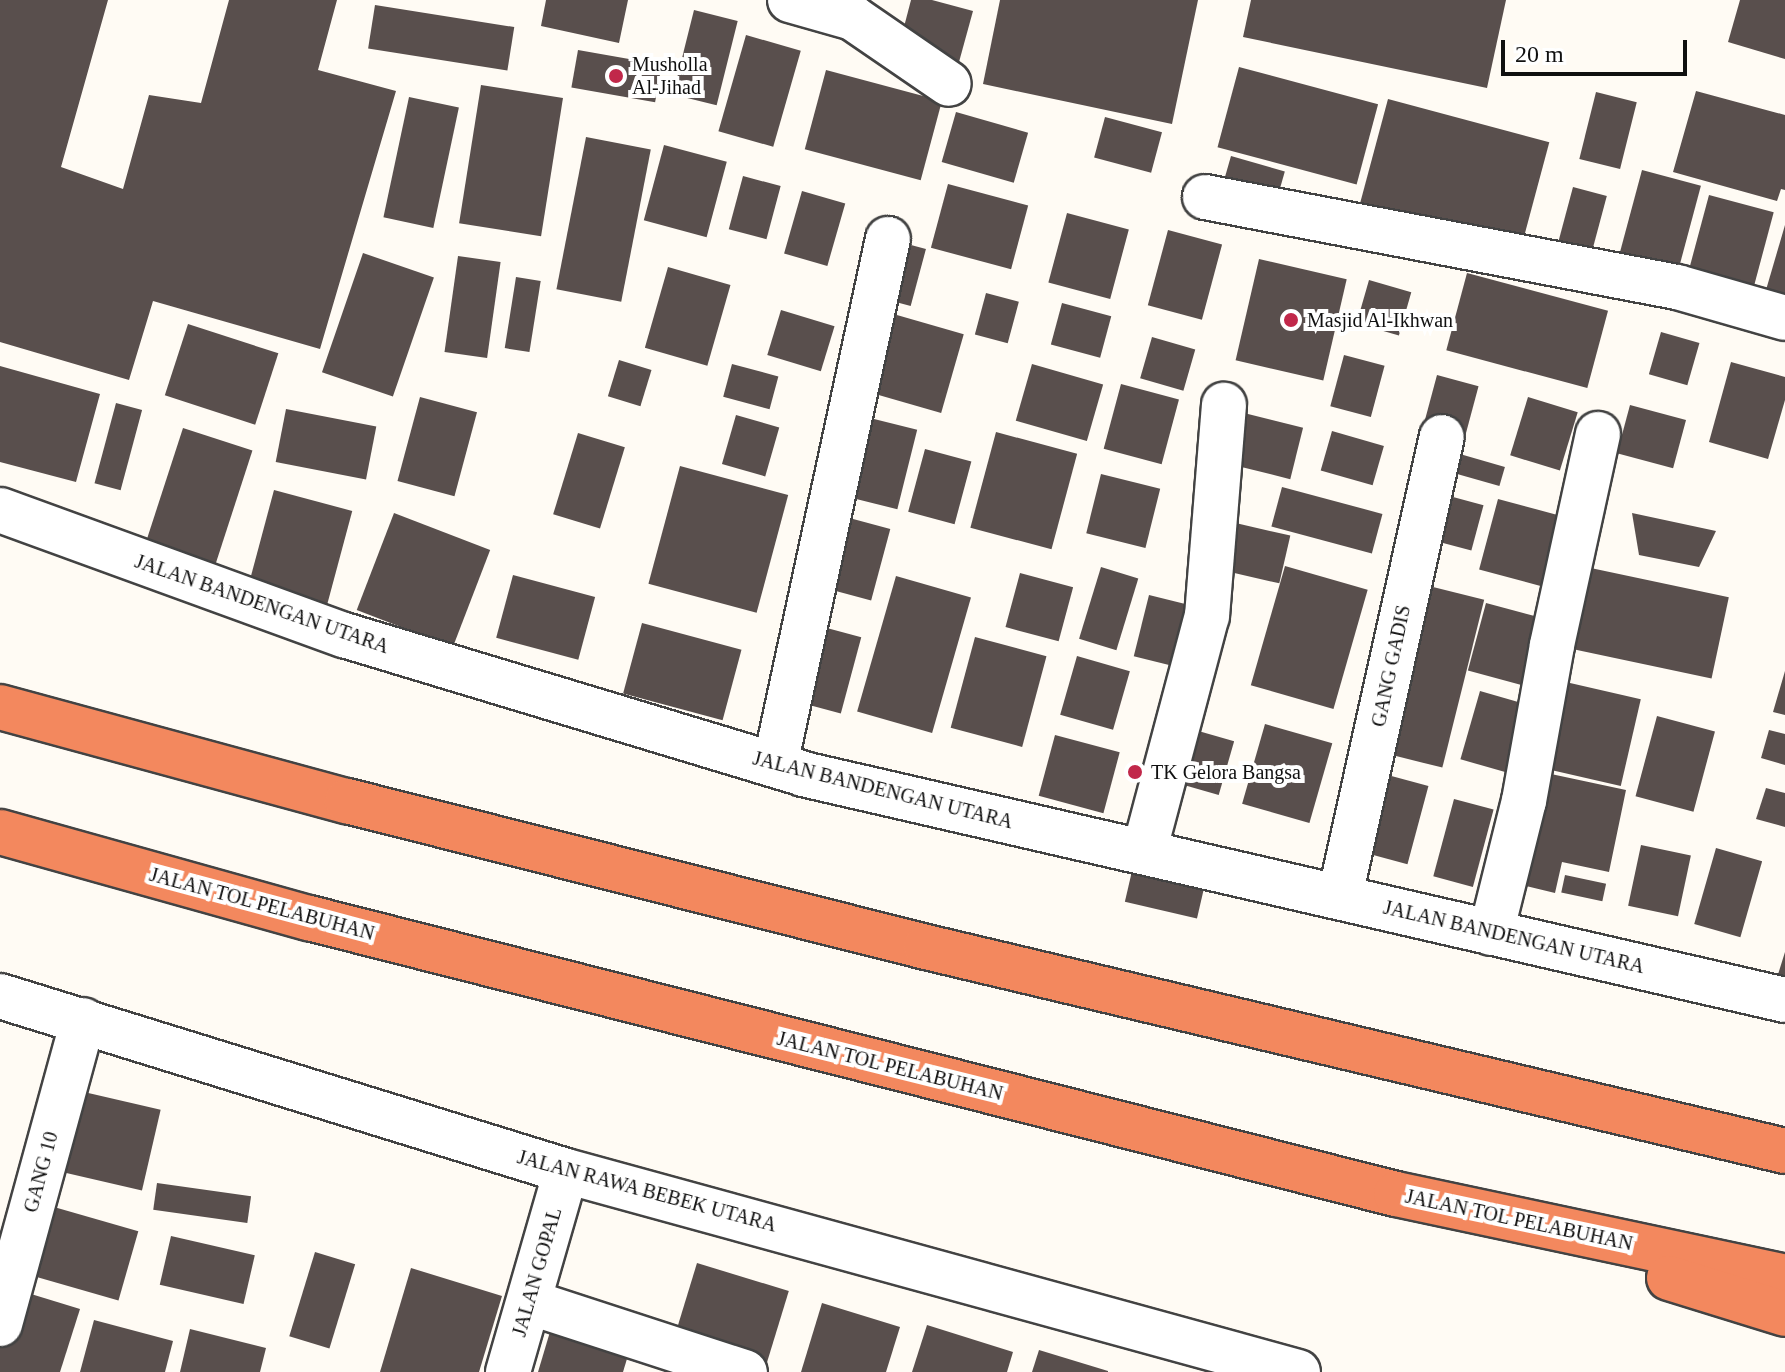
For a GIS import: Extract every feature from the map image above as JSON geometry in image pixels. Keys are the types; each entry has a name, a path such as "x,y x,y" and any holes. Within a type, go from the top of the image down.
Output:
{"highway":[{"path":"0,707 362,805 926,947 1785,1151"},
{"name":"JALAN TOL PELABUHAN","path":"0,832 309,918 1396,1194 1785,1277"},
{"path":"1396,1194 1785,1314"}],"street":[{"path":"790,0 853,18 949,84"},
{"path":"1205,197 1677,287 1785,318"},
{"path":"775,765 888,239"},
{"path":"1144,852 1207,616 1224,405"},
{"path":"1491,933 1524,801 1552,645 1598,434"},
{"name":"GANG GADIS","path":"1340,896 1442,437"},
{"name":"JALAN BANDENGAN UTARA","path":"0,510 344,635 775,765 1785,1000"},
{"name":"JALAN RAWA BEBEK UTARA","path":"0,996 566,1171 1298,1372"},
{"name":"GANG 10","path":"0,1324 83,1020"},
{"name":"JALAN GOPAL","path":"508,1372 566,1171"},
{"path":"529,1302 745,1372"}],"building":[{"path":"0,0 108,0 61,167 123,189 149,95 201,103 229,0 337,0 318,70 396,91 320,349 153,301 129,380 0,342"},
{"path":"546,0 628,0 619,43 541,26"},
{"path":"911,0 932,0 973,11 959,62 899,46"},
{"path":"1000,0 1198,0 1172,124 983,84"},
{"path":"1251,0 1506,0 1487,88 1243,37"},
{"path":"1740,0 1785,0 1785,59 1728,42"},
{"path":"375,5 514,27 507,71 368,48"},
{"path":"694,10 738,21 717,105 673,94"},
{"path":"746,35 801,51 773,147 718,131"},
{"name":"Musholla Al-Jihad","path":"578,50 662,65 655,102 571,87"},
{"path":"1239,67 1378,104 1357,184 1218,147"},
{"path":"826,70 942,101 921,180 805,149"},
{"path":"481,85 563,98 541,236 459,223"},
{"path":"1696,91 1785,115 1785,190 1781,189 1777,201 1673,172"},
{"path":"1596,92 1637,102 1620,169 1579,159"},
{"path":"409,97 459,108 433,228 383,217"},
{"path":"1388,99 1549,142 1520,250 1359,207"},
{"path":"956,112 1028,133 1014,183 942,162"},
{"path":"1105,117 1162,132 1151,173 1094,158"},
{"path":"586,137 651,150 621,302 556,289"},
{"path":"664,145 727,162 707,237 644,220"},
{"path":"1231,156 1285,171 1274,210 1220,194"},
{"path":"1642,170 1701,186 1675,281 1616,266"},
{"path":"743,176 781,186 766,239 729,229"},
{"path":"948,184 1028,205 1011,269 931,248"},
{"path":"1573,187 1607,196 1591,256 1557,247"},
{"path":"802,191 845,203 827,266 784,253"},
{"path":"1709,195 1774,212 1751,296 1686,279"},
{"path":"1067,213 1129,230 1110,299 1048,283"},
{"path":"1785,225 1785,314 1761,307"},
{"path":"1168,230 1222,244 1202,320 1148,305"},
{"path":"896,241 926,249 911,306 881,298"},
{"path":"363,253 434,277 393,397 322,372"},
{"path":"458,256 501,262 487,358 445,352"},
{"name":"Masjid Al-Ikhwan","path":"1259,259 1347,279 1323,381 1236,360"},
{"path":"668,267 730,285 707,366 645,348"},
{"path":"1467,273 1608,311 1587,388 1446,350"},
{"path":"516,277 541,281 529,352 505,348"},
{"path":"1369,280 1411,292 1399,335 1357,323"},
{"path":"986,293 1019,302 1008,343 975,335"},
{"path":"1062,303 1111,316 1100,358 1051,345"},
{"path":"781,310 835,326 821,371 767,355"},
{"path":"883,311 964,334 941,413 860,390"},
{"path":"188,324 278,353 255,425 165,395"},
{"path":"1661,332 1699,343 1687,385 1649,374"},
{"path":"1152,337 1195,349 1183,391 1140,378"},
{"path":"1344,355 1385,366 1371,417 1330,406"},
{"path":"619,360 652,370 640,406 608,396"},
{"path":"1731,362 1785,377 1785,400 1768,459 1709,442"},
{"path":"732,364 778,376 770,409 723,397"},
{"path":"1032,364 1103,384 1087,441 1016,421"},
{"path":"0,366 100,394 76,482 0,462"},
{"path":"1437,375 1479,386 1465,435 1424,424"},
{"path":"1121,384 1179,400 1162,464 1104,449"},
{"path":"420,397 477,412 454,496 397,481"},
{"path":"1528,397 1578,412 1560,471 1510,455"},
{"path":"116,403 142,410 121,490 95,483"},
{"path":"1630,405 1686,420 1673,468 1617,453"},
{"path":"286,409 376,427 366,480 276,462"},
{"path":"1240,412 1303,428 1290,479 1227,463"},
{"path":"736,415 779,427 765,476 722,464"},
{"path":"858,415 917,430 897,509 838,495"},
{"path":"183,428 252,451 211,579 141,556"},
{"path":"1332,431 1384,446 1373,485 1321,470"},
{"path":"996,432 1077,454 1052,549 970,528"},
{"path":"578,433 625,447 600,529 553,514"},
{"path":"925,449 971,461 955,524 908,512"},
{"path":"1453,452 1505,467 1499,486 1447,471"},
{"path":"680,466 788,495 757,613 648,584"},
{"path":"1101,474 1160,489 1145,548 1086,533"},
{"path":"1282,487 1382,514 1372,554 1271,527"},
{"path":"274,490 352,511 326,609 248,589"},
{"path":"1442,494 1484,505 1471,551 1430,539"},
{"path":"1498,499 1571,519 1553,589 1479,570"},
{"path":"394,513 490,550 453,647 357,610"},
{"path":"1632,513 1716,531 1699,567 1639,555"},
{"path":"842,516 890,529 871,600 823,587"},
{"path":"1227,521 1290,536 1279,583 1216,569"},
{"path":"1285,566 1368,590 1333,709 1251,685"},
{"path":"1101,567 1138,578 1116,650 1079,639"},
{"path":"1586,567 1729,597 1712,679 1569,648"},
{"path":"1020,573 1073,587 1059,641 1006,627"},
{"path":"513,575 595,597 578,660 496,638"},
{"path":"896,576 971,597 932,733 857,712"},
{"path":"1425,585 1484,600 1442,768 1383,753"},
{"path":"1149,595 1200,608 1185,669 1134,656"},
{"path":"1486,603 1549,620 1531,687 1468,671"},
{"path":"642,623 741,650 723,720 623,694"},
{"path":"812,624 861,637 841,714 792,700"},
{"path":"975,637 1046,656 1022,747 951,728"},
{"path":"1077,656 1130,671 1113,730 1060,715"},
{"path":"1785,671 1785,715 1773,712"},
{"path":"1557,680 1641,699 1621,786 1537,767"},
{"path":"1480,691 1529,705 1509,773 1460,759"},
{"path":"1657,716 1715,732 1693,812 1636,796"},
{"path":"1265,724 1332,743 1309,823 1242,804"},
{"path":"1188,728 1234,741 1219,795 1173,782"},
{"path":"1769,730 1785,734 1785,765 1761,758"},
{"path":"1055,735 1120,752 1103,813 1039,796"},
{"path":"1537,771 1626,790 1609,872 1562,862 1555,893 1513,883"},
{"path":"1384,774 1428,786 1407,864 1363,852"},
{"path":"1766,788 1785,793 1785,827 1756,819"},
{"path":"1454,799 1494,810 1473,887 1433,876"},
{"path":"1641,845 1691,856 1678,916 1628,906"},
{"path":"1716,848 1762,861 1740,937 1694,924"},
{"path":"1135,858 1207,875 1197,918 1125,902"},
{"path":"1565,875 1606,884 1602,901 1561,893"},
{"path":"1785,952 1785,983 1776,981"},
{"path":"71,1089 161,1110 142,1191 52,1170"},
{"path":"157,1183 251,1196 247,1223 153,1210"},
{"path":"47,1205 138,1231 118,1300 27,1274"},
{"path":"171,1236 255,1255 244,1304 160,1285"},
{"path":"315,1252 355,1264 329,1348 289,1336"},
{"path":"697,1263 789,1291 765,1369 673,1340"},
{"path":"411,1268 502,1296 479,1372 380,1372"},
{"path":"18,1290 80,1309 60,1372 0,1372 0,1346"},
{"path":"822,1303 900,1327 886,1372 801,1372"},
{"path":"555,1315 633,1339 623,1372 538,1372"},
{"path":"94,1320 173,1341 165,1372 80,1372"},
{"path":"927,1325 1013,1352 1007,1372 912,1372"},
{"path":"190,1329 266,1348 260,1372 180,1372"},
{"path":"1039,1350 1108,1371 1108,1372 1032,1372"}],"place":[{"name":"Musholla Al-Jihad","path":"616,76"},
{"name":"Masjid Al-Ikhwan","path":"1291,320"},
{"name":"TK Gelora Bangsa","path":"1135,772"}]}
